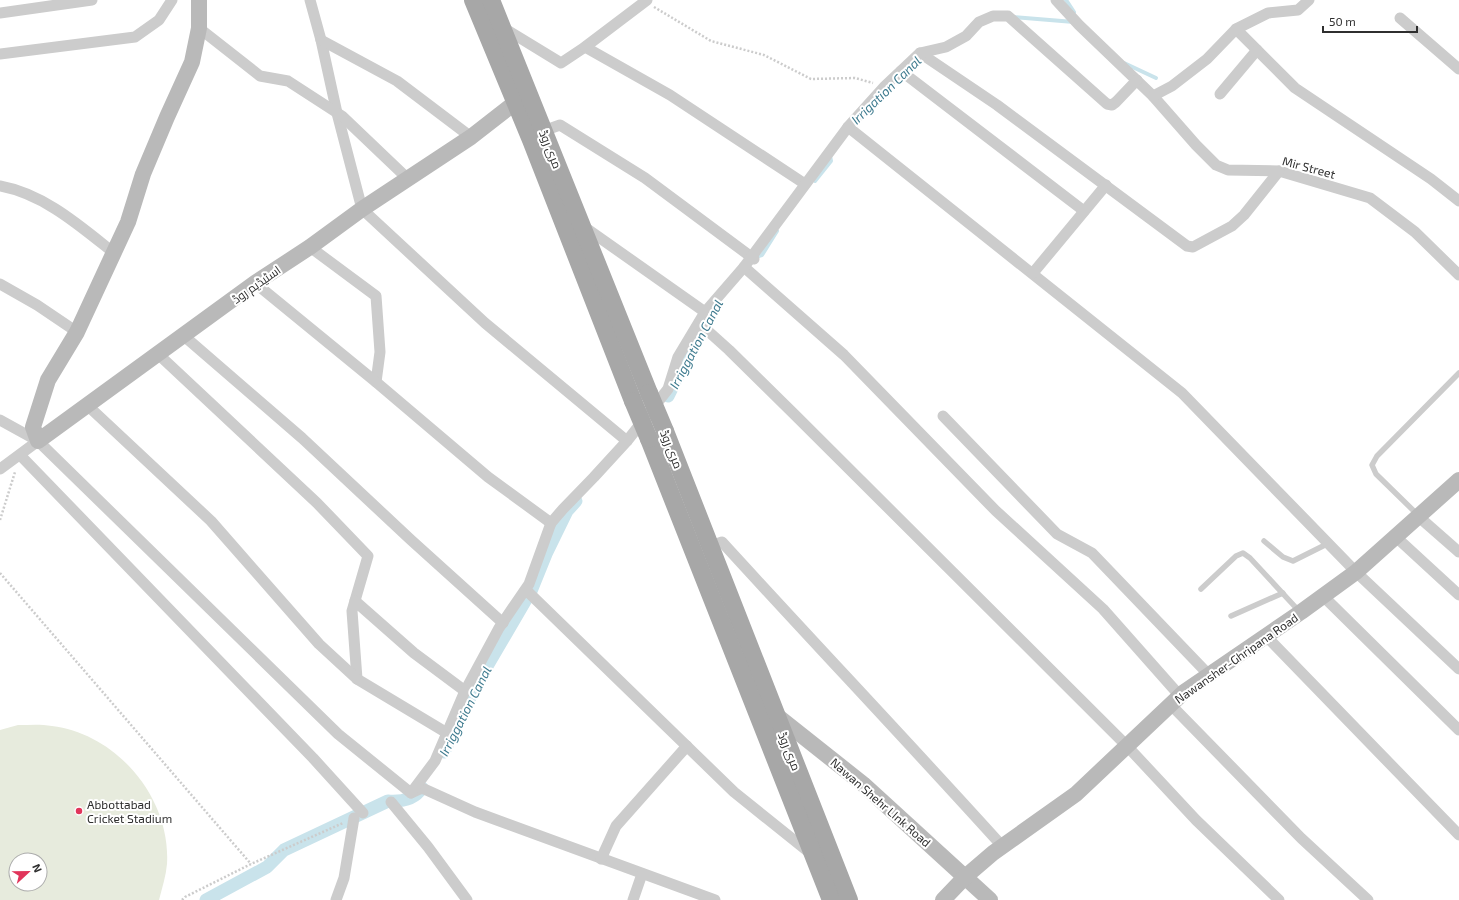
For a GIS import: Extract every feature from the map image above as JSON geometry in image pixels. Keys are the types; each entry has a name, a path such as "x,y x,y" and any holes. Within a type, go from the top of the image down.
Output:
{"main road":[{"name":"مری روڈ","path":"473,0 516,102 573,218"},
{"name":"مری روڈ","path":"491,0 543,131 573,218 641,397 657,435 813,856 831,900"},
{"name":"مری روڈ","path":"657,435 711,546 849,900"}],"street":[{"path":"0,13 92,0"},
{"path":"0,54 135,37 159,20 172,0"},
{"path":"38,441 33,427 48,380 77,332 114,253 128,222 143,174 166,117 192,62 199,28 199,0"},
{"path":"310,0 362,209 485,323 627,441"},
{"name":"Mir Street","path":"1056,0 1079,25 1153,96 1196,145 1216,165 1228,170 1279,171 1370,198 1415,232 1459,274"},
{"path":"1153,96 1172,86 1207,60 1236,29 1268,13 1298,10 1309,0"},
{"path":"502,27 561,63 585,47 646,1"},
{"path":"411,793 435,761 465,691 503,623 530,584 551,523 563,508 627,441 668,389 678,357 705,312 753,258 805,184 848,128 885,86 920,53 946,47 966,36 979,22 993,16 1008,16 1107,104 1116,102 1136,80"},
{"path":"1400,18 1459,69"},
{"path":"199,28 260,76 288,81 337,113 407,178"},
{"path":"1236,29 1295,88 1431,179 1459,200"},
{"path":"321,40 397,81 471,137"},
{"path":"585,47 670,95 805,184"},
{"path":"1220,94 1257,50"},
{"path":"920,53 997,105 1188,246 1193,247 1232,226 1244,215 1279,171"},
{"path":"901,71 1084,211"},
{"name":"اسٹیڈیم روڈ","path":"0,469 255,284 407,178 471,137 516,102"},
{"path":"543,131 560,125 645,178 753,258"},
{"path":"848,128 1182,393 1356,572 1459,669"},
{"path":"1032,273 1106,185"},
{"path":"0,186 12,188 56,208 114,253"},
{"path":"573,218 705,312"},
{"path":"310,247 376,296 380,352 376,382"},
{"path":"744,267 844,355 996,511 1103,608 1175,700 1301,838 1368,900"},
{"path":"0,284 37,305 77,332"},
{"path":"255,284 376,382 488,477 551,523"},
{"path":"699,323 729,350 1127,746 1196,820 1279,900"},
{"path":"184,336 302,438 410,540 503,623"},
{"path":"158,354 318,503 368,556 352,611 357,679"},
{"path":"87,405 211,521 319,644 357,679 447,733"},
{"path":"943,416 1057,534 1092,553 1210,675"},
{"path":"0,420 38,441 338,734 411,793"},
{"path":"20,455 313,758 358,815 344,878 336,900"},
{"name":"Nawansher-Ghripana Road","path":"943,900 965,877 1003,847 1076,794 1175,700 1356,572 1459,480"},
{"path":"1419,517 1459,552"},
{"path":"1396,537 1459,595"},
{"path":"711,546 722,542 1003,847"},
{"path":"526,590 734,792 813,856"},
{"path":"1323,596 1459,730"},
{"path":"355,601 414,653 465,691"},
{"path":"1266,636 1459,835"},
{"name":"Nawan Shehr LInk Road","path":"776,715 863,784 990,900"},
{"path":"601,859 616,826 687,746"},
{"path":"411,793 422,788 475,812 715,900"},
{"path":"391,802 428,847 467,900"},
{"path":"634,900 642,874"}],"lane":[{"path":"1419,517 1376,474 1372,465 1377,456 1459,373"},
{"path":"1264,541 1283,557 1293,562 1329,543"},
{"path":"1201,589 1236,556 1243,553 1250,558 1301,612"},
{"path":"1232,616 1283,593"}],"path":[{"path":"646,1 711,41 764,55 811,79 855,78 885,86"},
{"path":"0,520 20,455"},
{"path":"0,573 251,864"},
{"path":"182,900 185,897 251,864 358,815"}],"shaded area":[{"name":"Abbottabad Cricket Stadium","path":"18,725 52,726 76,732 98,742 118,756 135,773 150,793 160,816 166,839 167,864 159,900 0,900 0,730"}],"waterway":[{"name":"Irrigation Canal","path":"1066,0 1074,12"},
{"name":"Irrigation Canal","path":"1013,17 1074,22"},
{"name":"Irrigation Canal","path":"1124,63 1156,78"},
{"name":"Irrigation Canal","path":"815,181 831,161 830,156"},
{"name":"Irrigation Canal","path":"755,257 762,255 777,231"},
{"name":"Irriggation Canal","path":"668,396 707,317"},
{"name":"Irriggation Canal","path":"444,752 476,685 531,591 546,554 567,511 576,501"},
{"name":"Irriggation Canal","path":"206,900 267,867 284,850 388,801 398,801 411,798 422,788"}],"place":[{"name":"Abbottabad Cricket Stadium","path":"79,811"}]}
